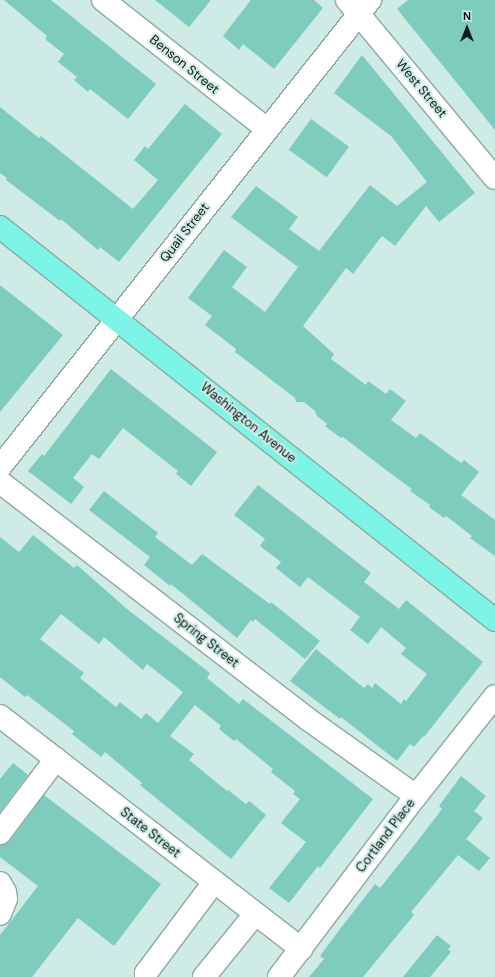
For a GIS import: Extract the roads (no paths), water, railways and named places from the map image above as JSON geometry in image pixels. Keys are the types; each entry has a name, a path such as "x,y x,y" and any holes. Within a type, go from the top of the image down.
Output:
{"main road":[{"name":"Washington Avenue","path":"0,226 495,620"}],"street":[{"name":"Benson Street","path":"103,0 267,129"},
{"name":"Quail Street","path":"0,467 267,129 358,5"},
{"name":"West Street","path":"358,5 495,178"},
{"name":"Spring Street","path":"0,482 309,720 416,796"},
{"name":"Cortland Place","path":"279,977 416,796 495,696"},
{"name":"State Street","path":"0,716 301,949"},
{"path":"0,833 56,759"},
{"path":"146,977 146,973 214,882"},
{"path":"0,883 6,892 6,899 0,914"},
{"path":"204,977 255,914"}]}
